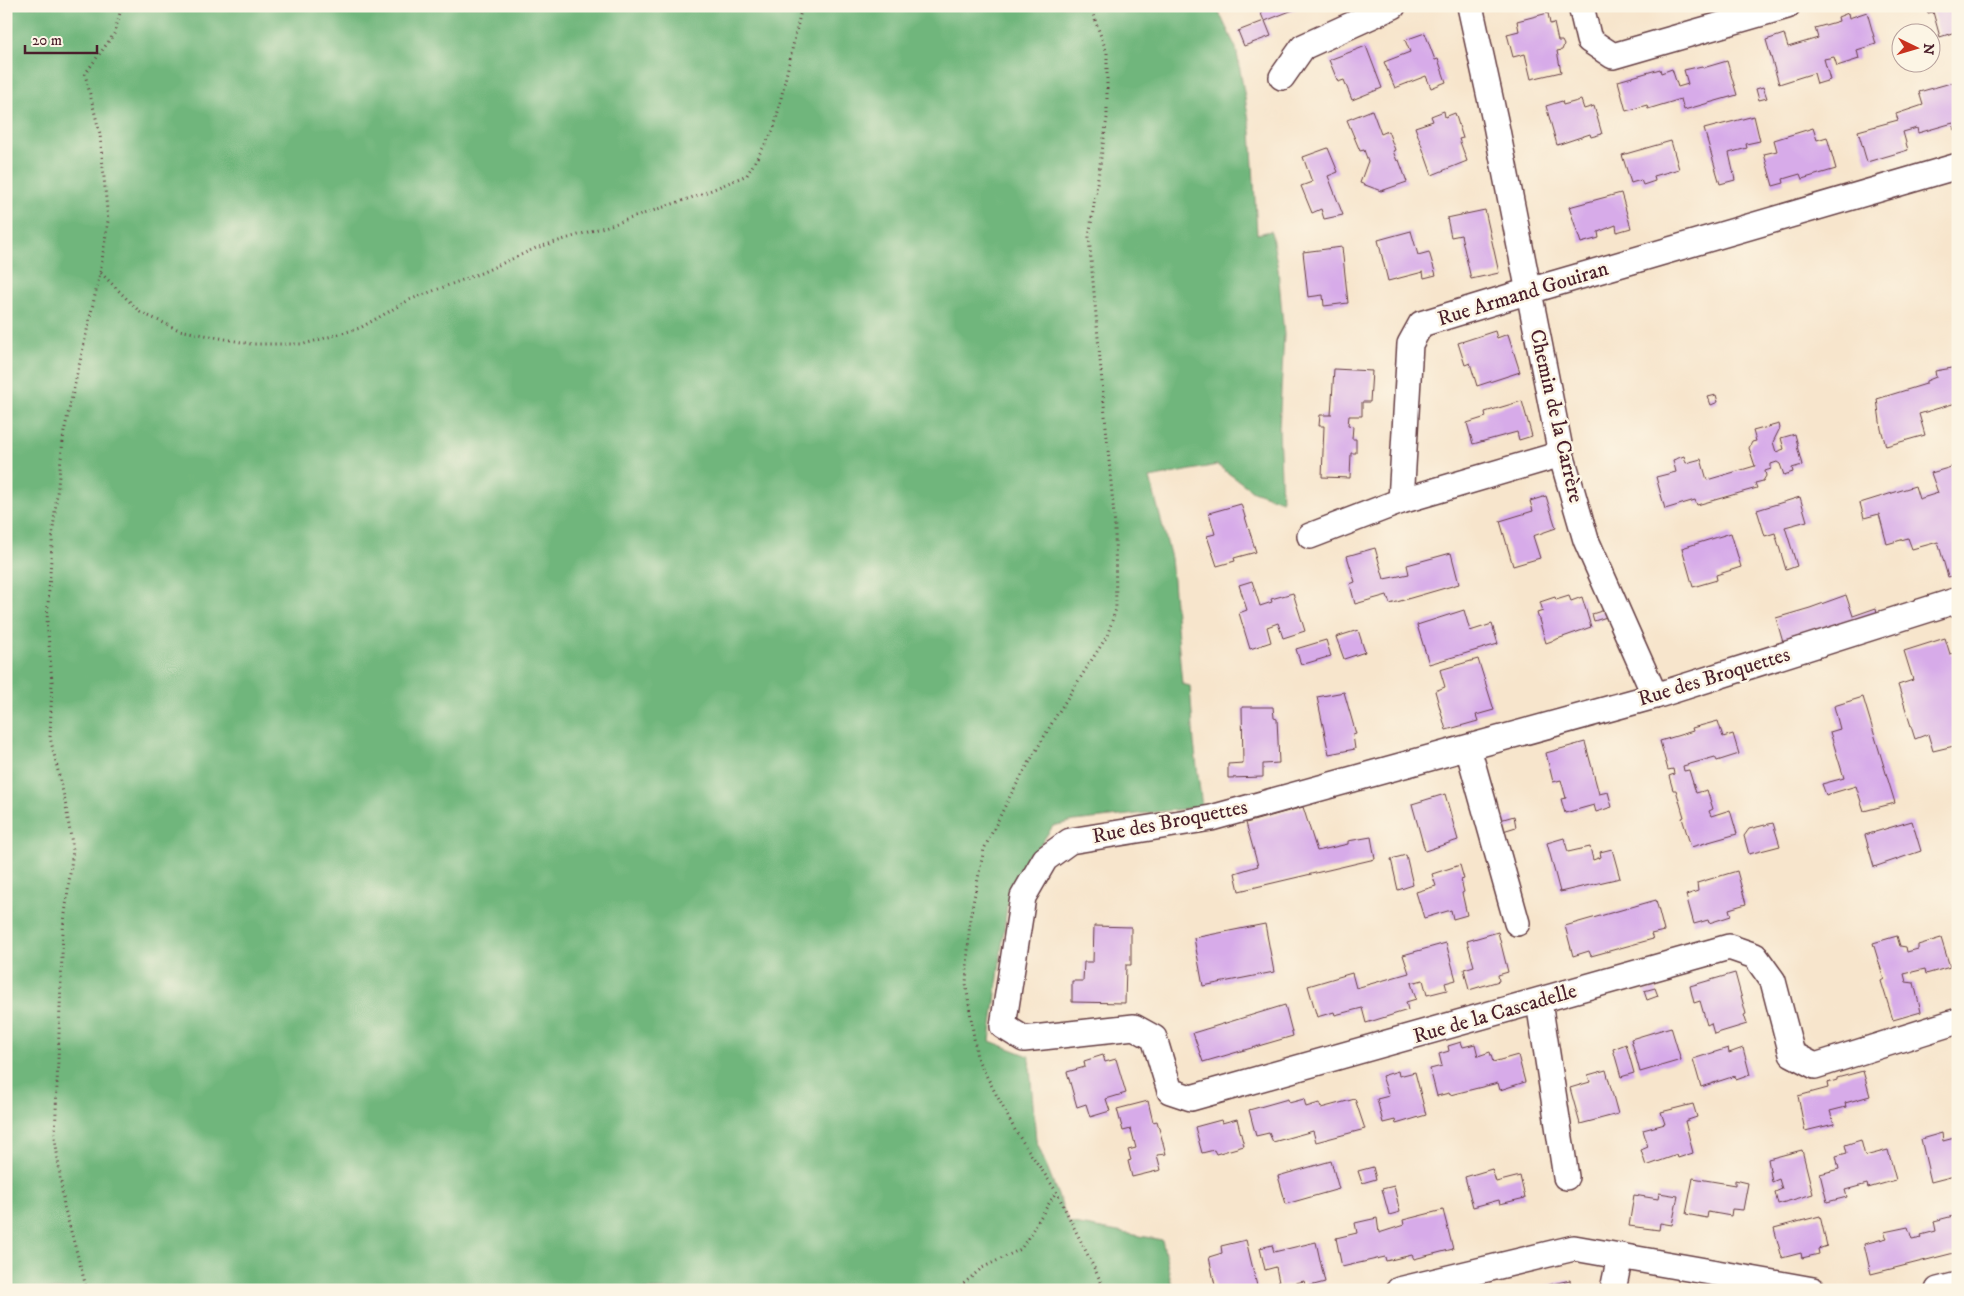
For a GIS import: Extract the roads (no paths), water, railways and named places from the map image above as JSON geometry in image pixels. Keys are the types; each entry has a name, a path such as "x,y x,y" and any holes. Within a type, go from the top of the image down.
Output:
{"street":[{"path":"1282,77 1303,47 1393,6"},
{"name":"Chemin de la Carrère","path":"1470,6 1496,125 1561,454 1586,540 1655,696"},
{"path":"1581,6 1589,40 1613,56 1787,6"},
{"name":"Rue Armand Gouiran","path":"1401,501 1410,344 1421,324 1958,166"},
{"path":"1310,536 1401,501 1561,454"},
{"name":"Rue des Broquettes","path":"1003,1026 1023,897 1045,859 1070,841 1211,818 1655,696 1958,600"},
{"path":"1468,748 1517,923"},
{"name":"Rue de la Cascadelle","path":"1003,1026 1024,1039 1134,1027 1154,1038 1170,1091 1191,1098 1539,1002 1729,947 1755,956 1773,981 1792,1054 1814,1066 1958,1021"},
{"path":"1539,1002 1566,1177"},
{"path":"1399,1290 1574,1248 1812,1290"},
{"path":"1613,1290 1620,1256"},
{"path":"1938,1290 1958,1285"}]}
